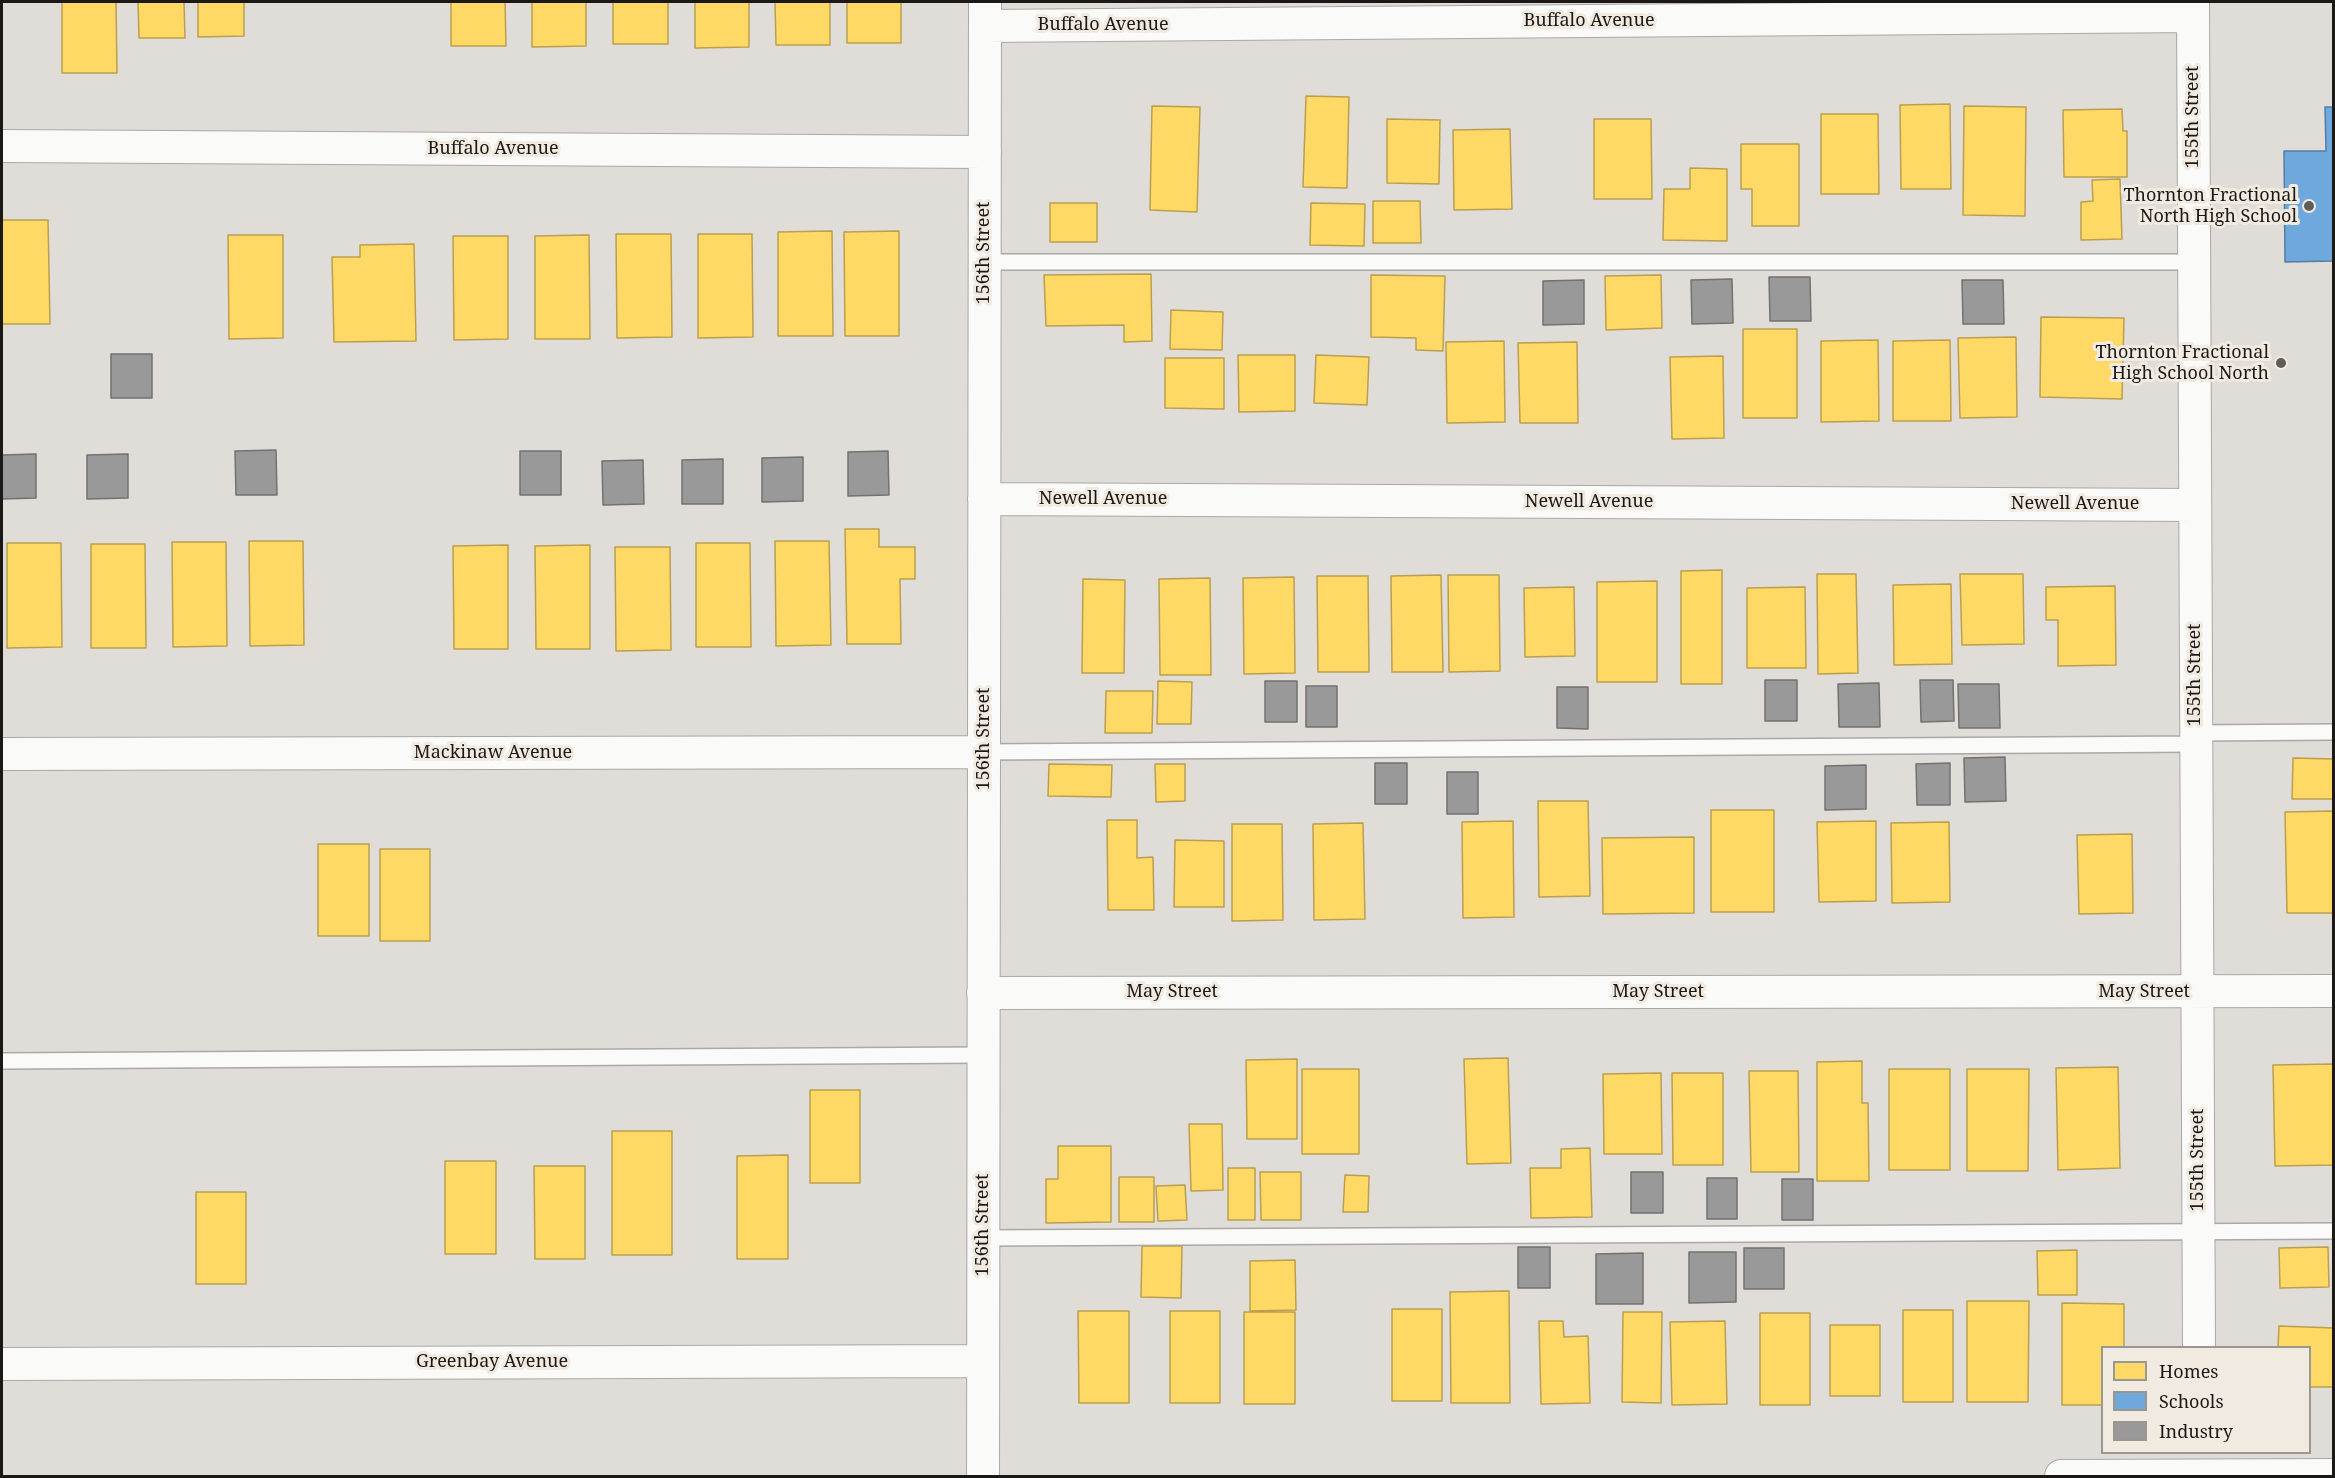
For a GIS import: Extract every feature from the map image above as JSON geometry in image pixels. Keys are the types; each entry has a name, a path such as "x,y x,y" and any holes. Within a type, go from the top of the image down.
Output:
{"street":[{"name":"Buffalo Avenue","path":"984,14 2193,9"},
{"name":"155th Street","path":"2193,9 2199,1346"},
{"name":"156th Street","path":"983,1476 984,14"},
{"name":"Buffalo Avenue","path":"2,146 984,152"},
{"name":"Newell Avenue","path":"984,499 2195,505"},
{"name":"Mackinaw Avenue","path":"2,754 984,752"},
{"name":"May Street","path":"983,993 2334,991"},
{"name":"Greenbay Avenue","path":"2,1364 983,1360"},
{"path":"2061,1476 2199,1468 2334,1475"}],"lane":[{"path":"984,262 2193,262"},
{"path":"984,752 2195,738 2334,732"},
{"path":"2,1061 983,1055"},
{"path":"983,1238 2334,1231"}],"building: Homes":[{"path":"62,2 116,2 117,73 62,73"},
{"path":"138,2 184,2 185,38 139,38"},
{"path":"198,2 244,2 244,36 198,37"},
{"path":"451,2 505,2 506,46 451,46"},
{"path":"532,2 586,2 586,46 532,47"},
{"path":"613,2 668,2 668,44 613,44"},
{"path":"695,2 749,2 749,47 695,48"},
{"path":"775,2 830,2 830,45 776,45"},
{"path":"847,2 901,2 901,43 847,43"},
{"path":"1306,96 1349,97 1347,188 1303,187"},
{"path":"1950,104 1951,189 1901,189 1900,105"},
{"path":"1152,106 1200,107 1197,212 1150,210"},
{"path":"1964,106 2026,107 2025,216 1963,215"},
{"path":"2122,109 2123,131 2127,131 2127,177 2064,177 2063,110"},
{"path":"1821,114 1878,114 1879,194 1821,194"},
{"path":"1387,119 1440,120 1439,184 1387,183"},
{"path":"1594,119 1651,119 1652,199 1594,199"},
{"path":"1510,129 1512,209 1454,210 1453,130"},
{"path":"1741,144 1799,144 1799,226 1752,226 1752,189 1741,189"},
{"path":"1690,168 1727,169 1727,241 1663,240 1664,189 1690,189"},
{"path":"2120,179 2122,239 2081,240 2081,202 2093,201 2092,180"},
{"path":"1373,201 1420,201 1421,243 1373,243"},
{"path":"1050,203 1097,203 1097,242 1050,242"},
{"path":"1311,203 1365,204 1364,246 1310,245"},
{"path":"2,220 48,220 50,324 2,324"},
{"path":"832,231 833,336 778,336 778,232"},
{"path":"899,231 899,336 845,336 844,232"},
{"path":"616,234 671,234 672,337 617,338"},
{"path":"698,234 752,234 753,337 698,338"},
{"path":"228,235 283,235 283,338 229,339"},
{"path":"589,235 590,339 535,339 535,236"},
{"path":"453,236 508,236 508,339 454,340"},
{"path":"414,244 416,341 334,342 332,257 360,257 360,245"},
{"path":"1151,274 1152,341 1124,342 1124,325 1046,326 1044,275"},
{"path":"1371,275 1445,276 1443,351 1416,350 1416,338 1371,337"},
{"path":"1661,275 1662,328 1606,330 1605,276"},
{"path":"1171,310 1223,312 1222,350 1170,349"},
{"path":"2041,317 2124,318 2122,399 2040,397"},
{"path":"1743,329 1797,329 1797,418 1743,418"},
{"path":"2016,337 2017,417 1960,418 1958,338"},
{"path":"1878,340 1879,421 1821,422 1821,341"},
{"path":"1950,340 1951,421 1893,421 1893,341"},
{"path":"1504,341 1505,422 1447,423 1446,342"},
{"path":"1577,342 1578,423 1520,423 1518,343"},
{"path":"1238,355 1295,355 1295,411 1239,412"},
{"path":"1316,355 1369,357 1367,405 1314,403"},
{"path":"1723,356 1724,438 1672,439 1670,357"},
{"path":"1165,358 1224,358 1224,409 1165,408"},
{"path":"845,529 879,529 879,547 915,547 915,579 900,579 901,644 847,644"},
{"path":"249,541 303,541 304,645 250,646"},
{"path":"775,541 829,541 831,645 776,646"},
{"path":"172,542 226,542 227,646 173,647"},
{"path":"7,543 61,543 62,647 7,648"},
{"path":"696,543 750,543 751,647 696,647"},
{"path":"91,544 145,544 146,648 91,648"},
{"path":"508,545 508,649 454,649 453,546"},
{"path":"590,545 590,649 536,649 535,546"},
{"path":"615,547 670,547 671,650 616,651"},
{"path":"1722,570 1722,684 1681,684 1681,571"},
{"path":"1817,574 1856,574 1858,673 1818,674"},
{"path":"1960,574 2023,574 2024,644 1962,645"},
{"path":"1441,575 1443,672 1392,672 1391,576"},
{"path":"1448,575 1499,575 1500,671 1449,672"},
{"path":"1317,576 1368,576 1369,672 1318,672"},
{"path":"1294,577 1295,673 1244,674 1243,578"},
{"path":"1210,578 1211,675 1160,675 1159,579"},
{"path":"1083,579 1125,580 1124,673 1082,673"},
{"path":"1657,581 1657,682 1597,682 1597,582"},
{"path":"1951,584 1952,664 1894,665 1893,585"},
{"path":"2115,586 2116,665 2058,666 2058,620 2046,620 2046,587"},
{"path":"1574,587 1575,656 1525,657 1524,588"},
{"path":"1805,587 1806,668 1747,668 1747,588"},
{"path":"1158,681 1192,682 1191,724 1157,724"},
{"path":"1106,691 1153,691 1152,733 1105,733"},
{"path":"2293,758 2334,759 2334,799 2292,799"},
{"path":"1049,764 1112,765 1111,797 1048,796"},
{"path":"1155,764 1185,764 1185,801 1156,802"},
{"path":"1538,801 1588,801 1590,896 1539,897"},
{"path":"1711,810 1774,810 1774,912 1711,912"},
{"path":"2334,811 2334,913 2287,913 2285,812"},
{"path":"1107,820 1137,820 1137,858 1153,857 1154,910 1108,910"},
{"path":"1513,821 1514,917 1463,918 1462,822"},
{"path":"1876,821 1876,901 1819,902 1817,822"},
{"path":"1949,822 1950,902 1892,903 1891,823"},
{"path":"1363,823 1365,919 1314,920 1313,824"},
{"path":"1232,824 1282,824 1283,920 1232,921"},
{"path":"2132,834 2133,913 2079,914 2077,835"},
{"path":"1694,837 1694,913 1603,914 1602,838"},
{"path":"1175,840 1224,841 1224,907 1174,907"},
{"path":"318,844 369,844 369,936 318,936"},
{"path":"380,849 430,849 430,941 380,941"},
{"path":"1508,1058 1511,1163 1467,1164 1464,1059"},
{"path":"1297,1059 1297,1139 1247,1139 1246,1060"},
{"path":"1862,1061 1862,1103 1868,1103 1869,1181 1817,1181 1817,1062"},
{"path":"2334,1064 2334,1165 2275,1166 2273,1065"},
{"path":"2118,1067 2120,1168 2058,1170 2056,1068"},
{"path":"1302,1069 1359,1069 1359,1154 1302,1154"},
{"path":"1889,1069 1950,1069 1950,1170 1889,1170"},
{"path":"1967,1069 2029,1069 2028,1171 1967,1171"},
{"path":"1749,1071 1798,1071 1799,1172 1751,1172"},
{"path":"1661,1073 1662,1154 1604,1154 1603,1074"},
{"path":"1672,1073 1723,1073 1723,1165 1673,1165"},
{"path":"810,1090 860,1090 860,1183 810,1183"},
{"path":"1189,1124 1222,1124 1223,1190 1191,1191"},
{"path":"612,1131 672,1131 672,1255 612,1255"},
{"path":"1058,1146 1111,1146 1111,1222 1046,1223 1046,1179 1058,1179"},
{"path":"1590,1148 1592,1217 1531,1218 1530,1168 1561,1168 1561,1149"},
{"path":"788,1155 788,1259 737,1259 737,1156"},
{"path":"445,1161 496,1161 496,1254 445,1254"},
{"path":"534,1166 585,1166 585,1259 535,1259"},
{"path":"1228,1168 1255,1168 1255,1220 1228,1220"},
{"path":"1260,1172 1301,1172 1301,1220 1261,1220"},
{"path":"1345,1175 1369,1176 1368,1212 1343,1212"},
{"path":"1119,1177 1154,1177 1154,1222 1119,1222"},
{"path":"1185,1185 1187,1220 1158,1221 1156,1186"},
{"path":"196,1192 246,1192 246,1284 196,1284"},
{"path":"1142,1246 1182,1246 1181,1298 1141,1297"},
{"path":"2328,1247 2329,1287 2280,1288 2279,1248"},
{"path":"2077,1250 2077,1295 2038,1295 2037,1251"},
{"path":"1295,1260 1296,1310 1250,1311 1250,1261"},
{"path":"1509,1291 1510,1403 1451,1403 1450,1292"},
{"path":"1967,1301 2029,1301 2028,1402 1967,1402"},
{"path":"2062,1303 2124,1304 2124,1346 2101,1346 2101,1405 2062,1405"},
{"path":"1392,1309 1442,1309 1442,1401 1392,1401"},
{"path":"1903,1310 1953,1310 1953,1402 1903,1402"},
{"path":"1078,1311 1129,1311 1129,1403 1079,1403"},
{"path":"1170,1311 1220,1311 1220,1403 1170,1403"},
{"path":"1244,1312 1295,1312 1295,1404 1244,1404"},
{"path":"1623,1312 1662,1312 1661,1403 1622,1402"},
{"path":"1760,1313 1810,1313 1810,1405 1760,1405"},
{"path":"1539,1321 1563,1321 1564,1337 1588,1336 1590,1403 1541,1404"},
{"path":"1725,1321 1727,1404 1672,1405 1670,1322"},
{"path":"1830,1325 1880,1325 1880,1396 1830,1396"},
{"path":"2279,1326 2334,1328 2334,1387 2311,1387 2311,1346 2278,1346"}],"building: Schools":[{"name":"Thornton Fractional North High School","path":"2325,107 2334,107 2334,261 2285,262 2284,151 2326,151"}],"building: Industry":[{"path":"1769,277 1810,277 1811,321 1770,321"},
{"path":"1732,279 1733,323 1692,324 1691,280"},
{"path":"1584,280 1584,324 1543,325 1543,281"},
{"path":"1962,280 2003,280 2004,324 1963,324"},
{"path":"111,354 152,354 152,398 111,398"},
{"path":"276,450 277,495 236,495 235,451"},
{"path":"520,451 561,451 561,495 520,495"},
{"path":"888,451 889,495 848,496 848,452"},
{"path":"36,454 36,498 2,499 2,455"},
{"path":"128,454 128,498 87,499 87,455"},
{"path":"803,457 803,501 762,502 762,458"},
{"path":"723,459 723,504 682,504 682,460"},
{"path":"643,460 644,504 603,505 602,461"},
{"path":"1765,680 1797,680 1797,721 1765,721"},
{"path":"1920,680 1953,680 1954,721 1921,722"},
{"path":"1265,681 1297,681 1297,722 1265,722"},
{"path":"1879,683 1880,727 1839,727 1838,684"},
{"path":"1958,684 1999,684 2000,728 1959,728"},
{"path":"1306,686 1337,686 1337,727 1306,727"},
{"path":"1557,687 1588,687 1588,729 1557,728"},
{"path":"2005,757 2006,801 1965,802 1964,758"},
{"path":"1375,763 1407,763 1407,804 1375,804"},
{"path":"1950,763 1950,805 1917,805 1916,764"},
{"path":"1866,765 1866,809 1825,810 1825,766"},
{"path":"1447,772 1478,772 1478,814 1447,814"},
{"path":"1631,1172 1663,1172 1663,1213 1631,1213"},
{"path":"1707,1178 1737,1178 1737,1219 1707,1219"},
{"path":"1782,1179 1813,1179 1813,1220 1782,1220"},
{"path":"1518,1247 1550,1247 1550,1288 1518,1288"},
{"path":"1744,1248 1784,1248 1784,1289 1744,1289"},
{"path":"1689,1252 1736,1252 1736,1302 1689,1303"},
{"path":"1643,1253 1643,1304 1596,1304 1596,1254"}],"place":[{"name":"Thornton Fractional North High School","path":"2309,206"},
{"name":"Thornton Fractional High School North","path":"2281,363"}]}
